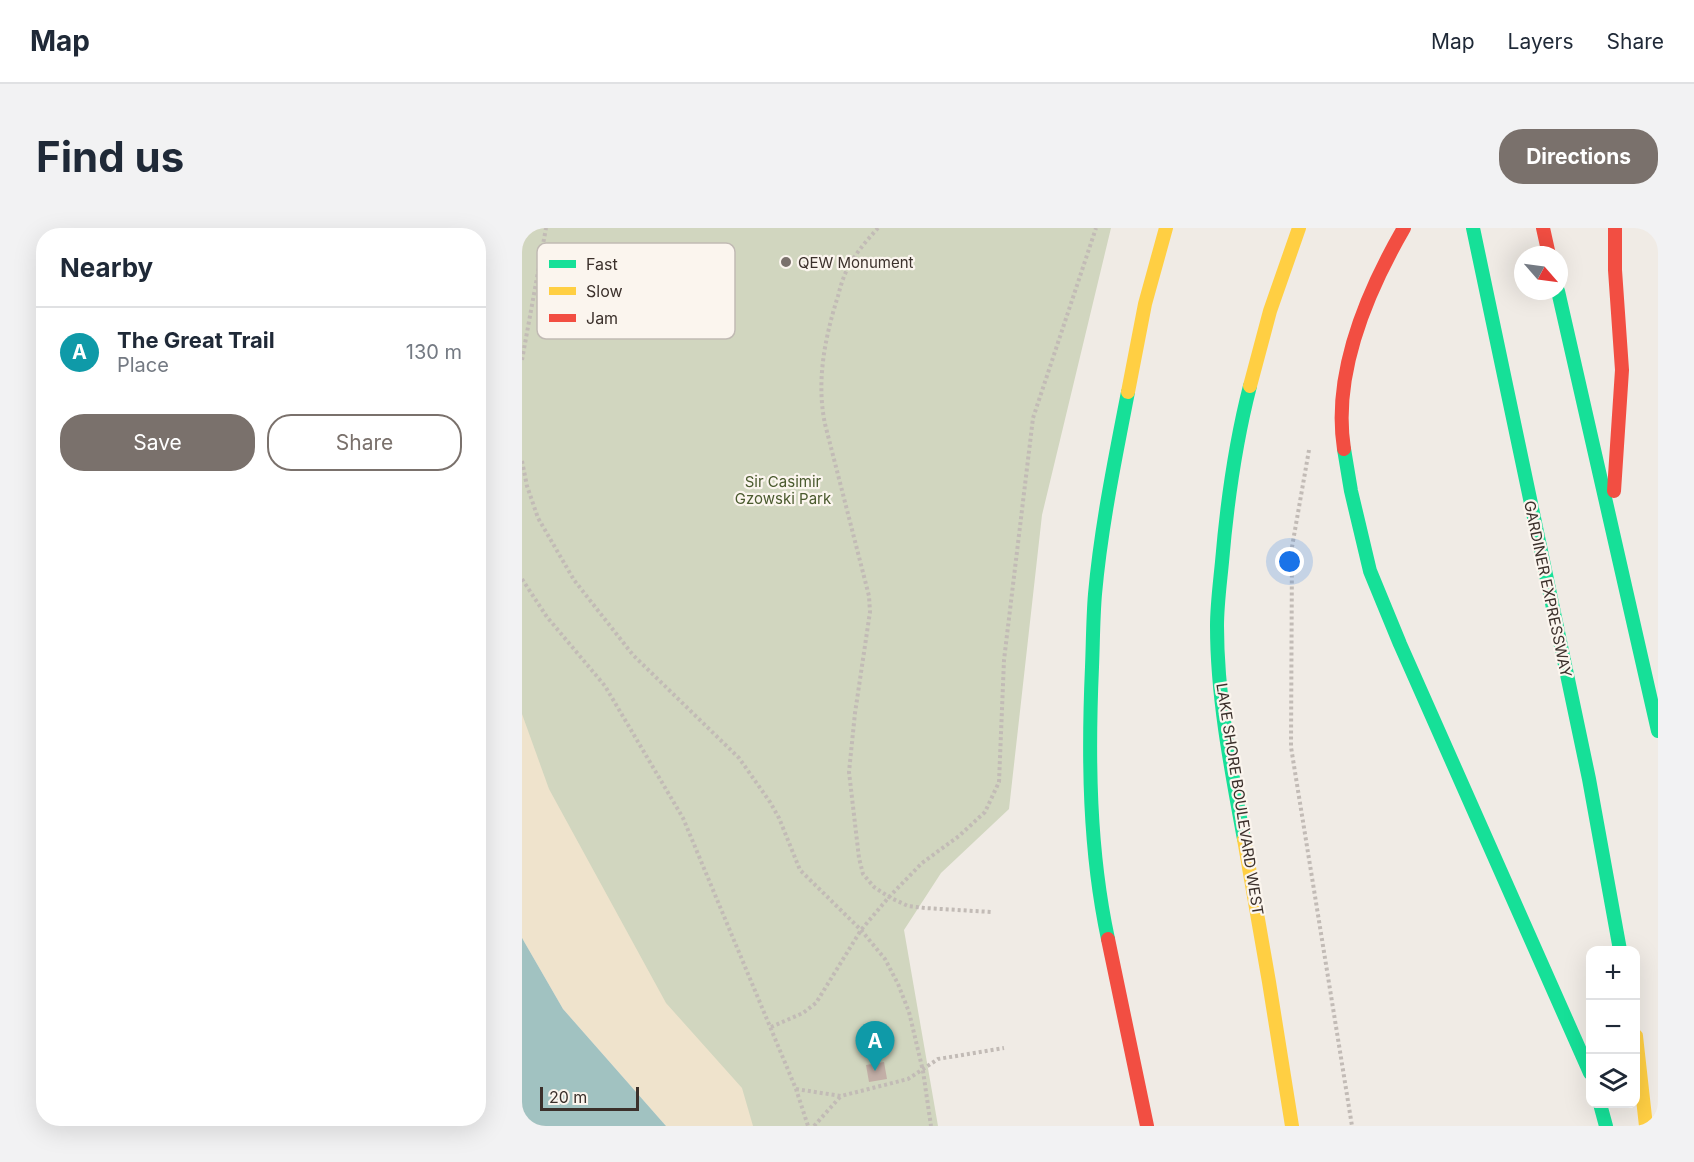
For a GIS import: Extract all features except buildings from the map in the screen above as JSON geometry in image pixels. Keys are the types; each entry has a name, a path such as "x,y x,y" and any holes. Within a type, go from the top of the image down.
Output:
{"highway":[{"path":"1147,1126 1102,911 1090,800 1089,729 1095,595 1102,531 1145,304 1166,228"},
{"name":"LAKE SHORE BOULEVARD WEST","path":"1292,1126 1270,984 1235,787 1223,703 1217,629 1223,540 1234,462 1256,361 1279,277 1299,228"},
{"path":"1404,228 1372,288 1348,364 1342,398 1343,441 1351,491 1370,571 1400,644 1586,1064"},
{"name":"GARDINER EXPRESSWAY","path":"1473,228 1589,779 1619,946"},
{"path":"1543,228 1547,246"},
{"path":"1612,529 1622,370 1615,270 1615,228"},
{"path":"1560,300 1658,731"},
{"path":"1637,1054 1646,1126"},
{"path":"1601,1108 1606,1126"}],"path":[{"path":"543,243 546,228"},
{"path":"878,228 851,261 841,285 824,350 821,397 829,441 869,596 870,612 849,772 859,858 863,874 868,881 890,897 908,906 991,912"},
{"path":"771,1027 802,1013 816,1003 861,930 922,863 959,836 986,812 999,782 1004,660 1033,418 1096,228"},
{"path":"522,360 537,278"},
{"path":"1309,445 1292,547 1291,747 1352,1126"},
{"path":"522,461 527,486 538,518 574,580 633,655 739,758 779,818 800,870 861,930 885,959 909,1012 923,1071 932,1126"},
{"path":"522,579 547,617 605,686 683,818 771,1027 808,1126"},
{"path":"796,1089 841,1096 908,1079 938,1059 1004,1048"},
{"path":"814,1126 841,1096"}],"green space":[{"name":"Sir Casimir Gzowski Park","path":"522,228 1111,228 1042,515 1009,809 941,873 904,930 938,1126 666,1126 522,938"}],"sand":[{"path":"522,714 549,789 666,1003 742,1088 753,1126 666,1126 563,1009 522,938"}],"water":[{"path":"522,938 563,1009 666,1126 522,1126"}],"traffic: fast":[{"path":"1473,228 1589,779 1619,946"},
{"path":"1560,300 1658,731"},
{"path":"1244,839 1222,706 1217,626 1229,496 1250,386"},
{"path":"1108,939 1097,872 1091,804 1093,621 1105,518 1128,392"},
{"path":"1344,449 1351,491 1370,571 1400,644 1586,1064"},
{"path":"1601,1108 1606,1126"}],"traffic: slow":[{"path":"1128,392 1145,304 1166,228"},
{"path":"1250,386 1270,311 1299,228"},
{"path":"1244,839 1292,1126"},
{"path":"1638,1054 1646,1126"}],"traffic: jam":[{"path":"1344,449 1343,391 1348,363 1356,334 1377,279 1404,228"},
{"path":"1543,228 1547,246"},
{"path":"1614,491 1622,370 1615,270 1615,228"},
{"path":"1108,939 1147,1126"}],"place":[{"name":"QEW Monument","path":"786,262"},
{"name":"The Great Trail","path":"875,1071"}]}
